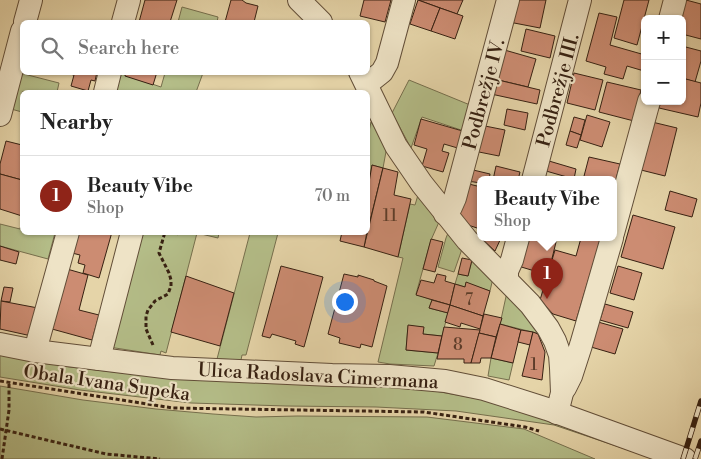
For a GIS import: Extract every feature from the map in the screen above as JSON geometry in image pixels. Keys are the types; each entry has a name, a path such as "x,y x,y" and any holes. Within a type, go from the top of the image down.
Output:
{"street":[{"path":"26,20 31,0"},
{"path":"124,20 129,0"},
{"path":"299,0 319,20"},
{"path":"369,90 363,78 382,72 387,63 404,0"},
{"name":"Podbrežje IV.","path":"445,214 455,198 508,0"},
{"name":"Podbrežje III.","path":"534,176 580,0"},
{"path":"671,15 675,0"},
{"path":"0,115 20,39"},
{"path":"106,90 109,75"},
{"path":"370,93 400,153 422,184 467,240 507,280 540,316 548,328 560,355 560,403"},
{"path":"617,218 648,105"},
{"path":"35,351 67,235"},
{"path":"99,359 131,235"},
{"path":"507,280 507,271 517,241"},
{"path":"560,403 581,346 611,241"},
{"path":"555,341 566,350 581,346"},
{"name":"Ulica Radoslava Cimermana","path":"0,344 35,351 172,368 389,376 445,381 560,403 645,446 685,459"}],"path":[{"path":"153,348 146,329 148,310 155,302 168,294 171,286 169,272 159,253 164,235"},
{"name":"Obala Ivana Supeka","path":"0,381 173,408 424,412 525,427 540,431"},
{"path":"2,459 9,410 9,383"},
{"path":"0,429 106,454 160,459"}],"green space":[{"path":"182,7 218,17 217,20 179,20"},
{"path":"20,73 20,75 28,75 59,83 57,90 20,90 20,111 11,109"},
{"path":"118,75 125,75 161,87 164,75 202,75 197,90 115,90"},
{"path":"409,80 475,107 467,132 422,117 411,148 392,113"},
{"path":"371,122 387,146 383,168 372,165 370,176"},
{"path":"418,195 439,222 431,240 416,294 432,300 429,308 448,313 442,336 423,334 423,327 408,326 406,350 438,353 434,366 378,362 403,258 398,257 410,204 415,205"},
{"path":"0,224 20,229 20,235 54,235 48,259 0,246"},
{"path":"448,233 462,249 454,272 438,267"},
{"path":"139,235 196,235 166,353 161,351 160,355 109,347"},
{"path":"205,235 219,235 218,238"},
{"path":"249,235 277,235 246,355 242,355 241,360 217,359"},
{"path":"472,260 493,278 490,291 466,283 465,287 455,284 458,274 468,276"},
{"path":"507,292 544,335 500,324"},
{"path":"0,355 70,367 176,378 402,385 501,403 643,455 554,425 456,411 376,407 191,403 80,390 0,377"},
{"path":"491,358 513,363 509,380 488,376"},
{"path":"0,386 83,400 213,414 256,417 427,417 524,429 595,459 0,459"}],"building":[{"path":"145,0 177,0 171,20 140,20"},
{"path":"231,0 242,0 258,6 254,20 226,20"},
{"path":"364,0 391,0 385,22 360,16"},
{"path":"418,0 463,0 457,14"},
{"path":"418,0 440,8 431,31 410,24"},
{"path":"513,0 546,0 540,28 509,22"},
{"path":"624,0 649,0 645,15 641,15 641,30 637,45 614,38"},
{"path":"686,0 701,4 701,39 686,35 686,15 682,15"},
{"path":"440,8 463,16 455,39 431,31"},
{"path":"599,13 617,17 610,45 641,54 641,70 627,66 623,79 604,74 606,67 586,61"},
{"path":"526,29 555,36 550,58 521,51"},
{"path":"686,47 701,51 701,61 695,82 686,79"},
{"path":"501,49 536,59 528,87 494,79"},
{"path":"574,73 603,80 595,110 567,103"},
{"path":"74,75 96,75 95,81 91,80 88,90 71,86"},
{"path":"125,75 156,75 153,85"},
{"path":"494,79 540,90 537,104 491,94"},
{"path":"686,79 701,83 701,103 698,117 659,108 660,105 686,105"},
{"path":"607,82 641,90 634,121 599,112"},
{"path":"507,109 528,113 525,130 504,125"},
{"path":"587,115 610,122 602,147 580,140"},
{"path":"574,117 585,120 581,135 570,131"},
{"path":"421,119 466,132 461,149 444,144 442,151 449,153 443,172 422,166 427,149 414,145"},
{"path":"652,122 677,128 665,176 641,170"},
{"path":"480,125 505,130 499,156 474,151"},
{"path":"570,131 581,135 577,148 566,145"},
{"path":"6,141 20,144 20,179 0,174 0,164"},
{"path":"589,157 620,164 617,176 584,176"},
{"path":"549,161 576,169 575,176 564,176 546,171"},
{"path":"372,165 383,168 370,221 370,176"},
{"path":"496,166 520,172 519,176 494,176"},
{"path":"383,168 398,172 394,195 411,199 398,257 364,247 367,235 370,235 370,222"},
{"path":"469,169 490,174 490,176 477,176 477,182 467,181"},
{"path":"0,174 20,179 20,215 0,209"},
{"path":"465,183 477,186 477,228 468,225 459,213"},
{"path":"670,191 697,199 692,217 665,210"},
{"path":"633,215 675,227 663,269 621,257"},
{"path":"77,235 111,235 99,278 83,273 85,265 78,263 80,255 72,253"},
{"path":"341,235 366,235 364,247 340,241"},
{"path":"431,239 443,242 435,272 423,269"},
{"path":"484,241 500,241 495,251"},
{"path":"525,241 556,241 548,275 518,266"},
{"path":"580,241 600,241 576,321 553,314 540,300 555,250 576,256"},
{"path":"0,246 19,252 16,264 0,260"},
{"path":"462,258 472,260 468,276 458,274"},
{"path":"281,266 323,277 304,347 295,344 296,341 272,334 270,338 262,336"},
{"path":"618,266 642,273 634,300 610,293"},
{"path":"67,269 88,275 79,310 99,315 92,340 52,329"},
{"path":"344,274 358,277 358,275 387,286 372,347 361,344 360,348 339,343 340,338 328,334"},
{"path":"437,274 446,276 445,281 455,284 450,305 416,295 421,280 434,283"},
{"path":"186,276 234,293 220,346 171,332"},
{"path":"466,282 490,291 483,316 450,305 455,284 465,287"},
{"path":"4,287 13,288 10,302 1,301"},
{"path":"432,300 450,305 448,313 429,308"},
{"path":"1,301 38,308 33,332 27,335 0,329"},
{"path":"605,304 633,312 628,328 600,320"},
{"path":"450,305 483,316 480,329 461,323 460,327 445,322"},
{"path":"484,314 502,318 496,337 479,333"},
{"path":"598,322 623,329 615,354 591,347"},
{"path":"500,324 521,330 513,363 491,358"},
{"path":"408,325 424,327 423,334 442,336 438,353 406,350"},
{"path":"444,327 480,330 471,363 464,363 464,359 437,359"},
{"path":"521,330 533,332 530,345 518,342"},
{"path":"533,332 538,334 545,352 542,380 522,376"},
{"path":"479,333 496,337 491,358 481,358 480,363 471,363"}],"railway":[{"path":"683,459 701,401"},
{"path":"695,459 701,441"}],"place":[{"name":"Beauty Vibe","path":"547,299"}]}
